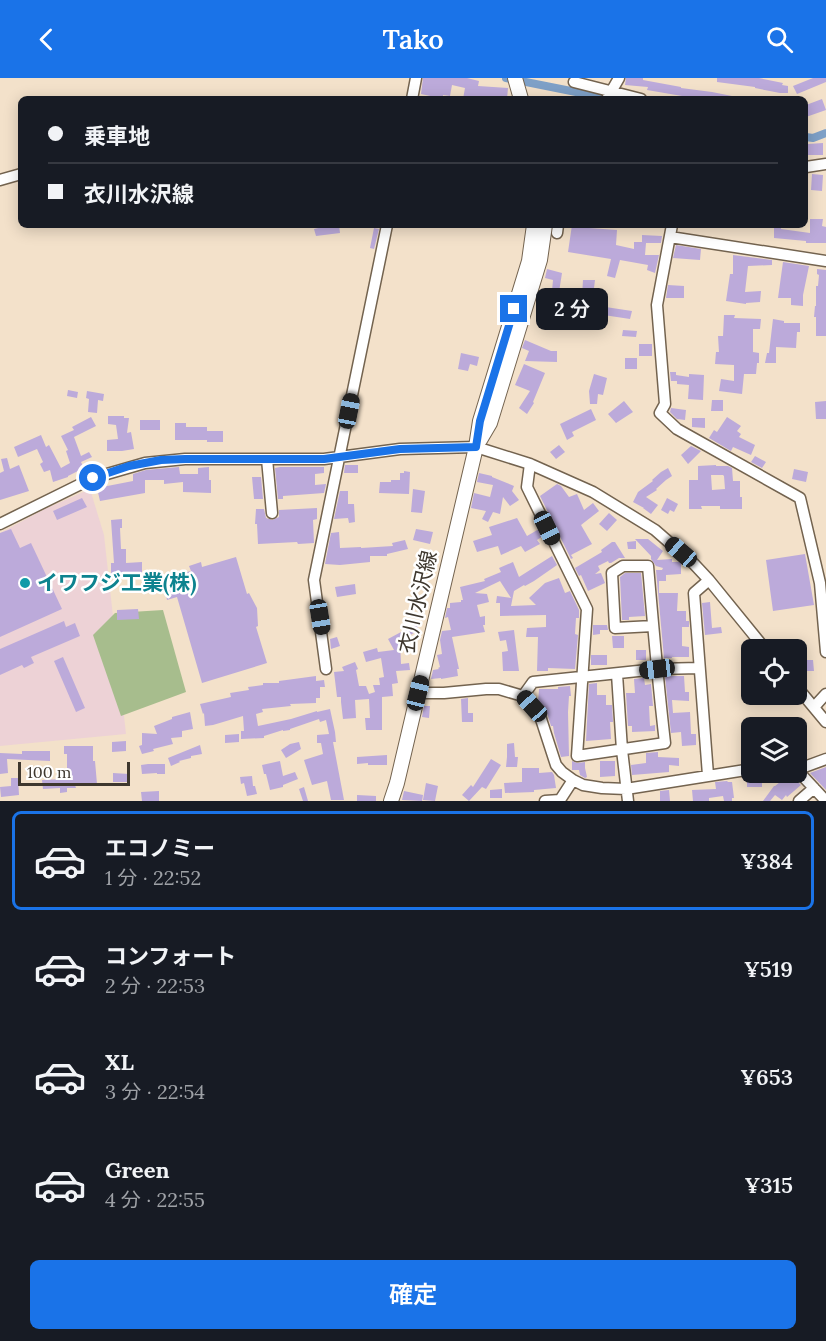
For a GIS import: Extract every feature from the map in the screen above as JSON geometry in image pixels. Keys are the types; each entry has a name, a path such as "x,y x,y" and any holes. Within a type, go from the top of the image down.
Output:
{"main road":[{"path":"516,78 520,96"},
{"path":"524,78 529,96"},
{"name":"衣川水沢線","path":"391,801 476,447 480,421 529,261 534,228"},
{"name":"衣川水沢線","path":"476,447 490,423 540,260 553,228"}],"street":[{"path":"413,96 416,78"},
{"path":"574,82 610,95 619,78"},
{"path":"808,167 826,164"},
{"path":"0,180 18,175"},
{"path":"326,669 314,580 386,228"},
{"path":"672,228 657,304 665,404 660,413 677,429 800,498 820,583 826,652"},
{"path":"670,237 826,261"},
{"path":"0,524 93,478 137,464 161,460 339,458 400,449 476,447 530,464 593,492 655,530 709,580 757,639"},
{"path":"267,459 272,513"},
{"path":"530,464 526,488 587,609 577,756 664,743 648,566 623,566 612,573 615,628 653,626"},
{"path":"708,775 694,593 709,580"},
{"path":"523,696 533,682 657,669 699,668"},
{"path":"617,674 628,801"},
{"path":"418,693 499,689 523,696 540,716 556,765 573,780 595,788 626,789 741,770"},
{"path":"814,707 826,694"},
{"path":"807,699 826,722"},
{"path":"807,766 826,759"},
{"path":"545,801 560,800 573,780"},
{"path":"807,781 826,801"},
{"path":"799,801 814,788"}],"shaded area":[{"path":"90,489 104,535 126,734 0,746 0,533"}],"green space":[{"path":"163,610 186,692 121,716 93,635 115,613"}],"building":[{"path":"423,78 467,78 479,81 478,86 508,88 507,96 464,96 465,88 452,85 450,96 421,94"},
{"path":"626,78 643,78 643,80 681,88 732,96 682,96 647,90 648,87 625,85"},
{"path":"717,78 759,78 783,83 782,85 788,86 788,93 717,82"},
{"path":"813,78 826,78 826,82 797,94 793,86"},
{"path":"822,99 826,110 808,116 808,104"},
{"path":"823,143 823,155 808,155 808,144"},
{"path":"812,174 823,175 822,191 811,190"},
{"path":"810,219 823,219 822,226 826,227 826,243 806,243 806,241 774,238 774,228 781,228 810,233"},
{"path":"339,228 340,233 316,236 314,229"},
{"path":"374,228 379,229 374,249 370,248"},
{"path":"572,228 617,230 616,245 634,249 634,242 642,242 642,235 662,236 661,243 646,243 645,255 659,255 655,273 647,270 648,265 620,260 615,278 607,276 611,259 568,252"},
{"path":"676,245 701,249 700,260 673,258"},
{"path":"733,255 772,260 772,265 748,266 745,292 761,291 760,302 746,304 726,301 730,274 733,274"},
{"path":"783,262 809,266 803,306 791,305 791,298 778,298"},
{"path":"547,269 562,273 559,292 552,291 553,280 545,278"},
{"path":"817,269 826,270 826,336 816,336 816,317 814,317 819,275"},
{"path":"583,280 595,280 594,288 591,288 591,296 582,296"},
{"path":"668,285 684,286 684,298 666,298"},
{"path":"558,298 575,301 573,312 556,309"},
{"path":"539,300 554,303 551,317 536,314"},
{"path":"599,306 632,311 630,319 597,314"},
{"path":"724,315 735,315 734,318 761,319 760,329 753,329 753,352 759,353 759,363 757,363 756,374 744,374 742,394 719,391 721,379 734,381 734,365 715,364 716,352 719,352 718,336 723,336"},
{"path":"773,319 784,321 784,323 800,323 800,332 797,332 796,348 776,347 776,363 765,363 767,353 769,353"},
{"path":"623,330 637,331 636,337 622,336"},
{"path":"525,340 551,351 557,351 557,362 525,361 529,351 522,348"},
{"path":"639,344 652,344 652,356 639,356"},
{"path":"461,353 479,357 477,366 470,364 468,371 458,369"},
{"path":"625,358 637,358 637,369 625,369"},
{"path":"524,364 545,373 534,403 527,414 519,408 530,391 515,385"},
{"path":"670,372 689,377 689,374 704,375 703,400 688,399 689,385 671,381"},
{"path":"594,374 607,378 603,395 598,394 597,404 590,404 589,391"},
{"path":"68,390 78,392 77,398 67,396"},
{"path":"87,391 104,394 103,401 98,400 97,413 88,412"},
{"path":"712,400 723,400 723,411 711,411"},
{"path":"624,401 633,412 616,423 608,414"},
{"path":"826,401 826,419 816,419 815,402"},
{"path":"671,408 686,410 685,420 677,419 670,412"},
{"path":"591,409 596,420 572,432 574,436 567,440 560,424"},
{"path":"108,416 129,418 127,433 131,432 134,449 107,451 107,440 118,439 116,425 108,424"},
{"path":"91,417 96,426 74,437 81,456 89,452 92,457 81,462 84,468 68,477 53,482 50,470 44,472 40,464 43,462 37,449 18,457 14,447 41,435 46,447 49,445 61,468 70,463 66,451 68,450 61,436 74,430 72,427"},
{"path":"727,417 741,426 737,431 741,434 739,437 755,445 751,455 733,447 731,451 709,438 714,430 717,432"},
{"path":"692,418 705,418 705,428 692,427"},
{"path":"140,420 160,420 160,430 140,430"},
{"path":"175,423 186,423 186,427 207,427 207,431 223,431 223,442 175,440"},
{"path":"559,445 565,452 556,459 550,452"},
{"path":"691,446 701,451 688,464 681,455"},
{"path":"755,456 766,462 762,468 751,462"},
{"path":"7,458 10,469 19,465 29,491 0,500 0,473 4,471 1,459"},
{"path":"345,465 358,465 358,473 344,473"},
{"path":"716,465 732,468 733,481 740,481 742,509 701,506 702,509 689,509 689,480 698,480 698,466","holes":["711,475 723,475 725,489 712,490"]},
{"path":"179,467 180,474 198,474 198,468 209,467 211,493 183,492 183,482 164,484 164,480 145,480 145,493 100,501 97,488 133,481 133,474 146,470"},
{"path":"324,467 324,473 315,474 315,485 326,484 324,493 283,496 283,499 278,499 275,468"},
{"path":"668,468 672,476 646,497 658,505 651,514 633,502 638,492"},
{"path":"794,469 808,472 806,482 792,479"},
{"path":"410,472 409,494 379,493 380,482 400,480 400,473"},
{"path":"479,473 514,486 512,491 519,500 510,506 503,497 500,514 493,512 488,522 482,519 486,511 471,508 474,493 490,497 493,485 477,482"},
{"path":"252,477 261,477 263,499 254,499"},
{"path":"557,484 569,497 577,494 584,510 593,503 599,511 581,525 592,544 571,555 573,558 571,559 540,496"},
{"path":"413,489 425,491 422,513 411,512"},
{"path":"340,491 348,491 348,504 354,504 355,522 349,523 348,518 334,519"},
{"path":"82,498 87,507 57,520 53,511"},
{"path":"667,498 678,504 674,512 670,510 668,514 661,510"},
{"path":"317,508 317,519 313,520 314,543 258,544 257,524 255,524 256,509 264,509 266,518 272,520 279,517 279,510"},
{"path":"609,513 617,520 607,531 599,524"},
{"path":"517,518 527,536 539,529 543,536 537,540 540,544 525,552 521,546 501,555 498,546 477,552 473,541 492,535 489,527"},
{"path":"122,519 121,549 126,549 126,563 142,562 142,574 111,575 111,563 114,563 111,520"},
{"name":"イワフジ工業(株)","path":"11,529 20,548 31,543 62,609 0,637 0,533"},
{"path":"416,529 433,532 430,544 413,540"},
{"path":"339,532 340,548 393,546 392,543 405,540 408,549 387,554 387,556 370,556 370,562 325,564 331,533"},
{"path":"635,539 648,539 663,551 657,560 672,559 672,562 681,562 681,574 666,575 666,581 659,581 659,593 678,593 677,611 686,611 686,621 689,621 689,627 682,627 682,646 689,647 689,657 664,658 656,570 663,568 656,566 651,556"},
{"path":"636,541 636,549 628,549 627,542"},
{"path":"615,542 625,558 619,558 611,563 608,561 598,566 600,570 595,574 601,573 605,583 588,591 575,568 602,552 601,550"},
{"path":"805,554 814,605 773,611 766,560"},
{"path":"552,556 557,565 514,591 511,606 536,605 529,598 545,583 559,578 565,593 570,591 579,610 579,618 576,618 575,634 578,635 575,669 548,668 548,671 537,671 538,637 526,637 527,628 546,627 546,615 500,616 500,603 496,603 497,596 511,598 500,581 475,593 487,594 489,602 477,605 480,617 485,616 485,625 483,625 485,632 452,637 459,669 457,669 458,676 431,679 433,670 440,667 437,655 442,654 440,640 442,631 451,630 448,617 445,618 447,608 450,608 450,603 463,600 460,587 485,581 484,579 501,572 499,568 513,562 519,577"},
{"path":"236,557 247,594 249,593 257,608 258,626 256,627 267,663 202,683 177,597 167,600 164,584 169,583 167,578 170,576 191,571 189,566 201,562 202,567"},
{"path":"625,573 641,573 645,616 622,620 620,577"},
{"path":"355,584 356,594 337,597 335,587"},
{"path":"710,602 712,628 721,627 722,633 705,635 702,603"},
{"path":"138,609 139,619 117,620 117,610"},
{"path":"64,621 66,627 75,623 80,636 31,657 34,663 24,668 22,665 0,675 0,649"},
{"path":"416,624 419,630 400,641 401,664 409,663 410,670 396,671 398,683 392,684 393,696 382,697 382,730 366,730 365,718 370,718 369,699 355,700 356,718 343,719 341,697 337,697 334,672 344,671 342,667 355,662 358,669 356,670 359,686 366,686 369,694 375,692 373,685 380,685 379,678 384,677 381,658 366,662 363,652 377,648 378,652 394,650 388,639"},
{"path":"593,625 607,625 608,630 600,630 600,634 593,635"},
{"path":"514,630 519,671 503,671 502,652 508,651 506,640 500,641 498,632"},
{"path":"612,636 624,636 624,648 613,648"},
{"path":"337,637 340,646 331,649 330,639"},
{"path":"636,650 646,650 646,660 636,660"},
{"path":"591,655 607,655 607,665 591,665"},
{"path":"63,657 85,708 76,712 54,661"},
{"path":"807,660 813,660 814,671 807,671"},
{"path":"316,676 316,681 324,680 325,687 320,687 320,698 316,698 316,703 290,704 291,706 262,709 263,712 256,714 258,726 330,709 336,742 333,742 344,800 331,800 327,781 312,785 304,760 323,754 321,743 317,743 317,735 329,734 326,720 320,722 319,719 290,730 264,736 264,738 241,739 241,731 244,731 243,716 205,726 204,713 200,704 231,697 230,693 249,690 248,687 263,685 263,683 279,683 279,681"},
{"path":"665,676 684,676 685,692 689,692 689,701 672,700 673,713 690,712 691,734 696,734 696,745 682,746 681,732 671,733"},
{"path":"644,678 645,685 651,684 653,706 649,706 650,726 655,725 655,731 632,732 632,726 628,726 626,693 635,693 634,679"},
{"path":"597,683 597,695 606,695 606,705 612,705 611,739 586,741 589,684"},
{"path":"570,686 569,756 561,757 553,726 551,726 547,713 538,703 539,689 558,689 558,687"},
{"path":"468,698 468,713 473,713 473,722 462,722 461,699"},
{"path":"424,706 430,706 429,718 422,717"},
{"path":"190,712 193,729 182,731 182,737 171,738 173,744 142,754 139,746 142,745 142,733 157,734 154,726 172,717"},
{"path":"239,734 239,742 225,743 225,735"},
{"path":"126,741 126,751 112,752 112,742"},
{"path":"299,742 301,749 286,758 281,750 290,744"},
{"path":"514,743 515,757 518,757 517,767 506,767 507,744"},
{"path":"200,745 202,754 191,756 171,766 168,758"},
{"path":"64,746 93,746 97,784 75,785 76,788 67,788 67,792 60,793 60,788 43,789 42,780 67,778 67,754 64,754"},
{"path":"22,751 50,751 50,761 7,759 8,773 0,774 0,753 22,754"},
{"path":"658,752 658,757 679,758 679,766 669,765 669,772 632,775 631,765 646,763 646,753"},
{"path":"387,755 387,765 357,764 357,757"},
{"path":"491,759 501,765 486,789 482,787 469,801 462,795 471,785 473,787"},
{"path":"280,761 283,776 295,772 298,779 283,787 270,790 262,765"},
{"path":"572,761 585,762 587,777 580,775 579,770 572,770"},
{"path":"600,761 615,761 615,776 600,777"},
{"path":"165,764 165,774 142,774 141,765"},
{"path":"826,767 826,790 810,773"},
{"path":"522,768 539,768 539,773 552,772 556,788 534,790 534,792 505,793 504,783 522,782"},
{"path":"113,773 129,774 128,782 113,782"},
{"path":"252,776 257,794 247,796 240,777"},
{"path":"11,778 18,778 19,795 1,797 0,787 11,786"},
{"path":"715,782 732,782 734,798 732,801 724,801 723,796 709,798 709,801 693,801 692,790 716,789"},
{"path":"426,783 438,786 435,801 423,800"},
{"path":"747,783 762,783 762,787 747,787"},
{"path":"779,783 799,783 801,785 782,800 775,795 770,801 763,801"},
{"path":"304,787 308,801 303,801 299,789"},
{"path":"502,789 502,798 490,798 490,790"},
{"path":"669,790 670,801 660,801 660,791"},
{"path":"159,791 159,801 142,801 141,792"},
{"path":"404,791 423,795 422,801 402,800"},
{"path":"357,795 376,796 376,801 357,801"}],"waterway":[{"path":"506,78 596,96"},
{"path":"808,137 813,138 826,133"}],"place":[{"name":"イワフジ工業(株)","path":"25,583"}],"route":[{"path":"93,478 129,466 161,460 324,459 400,449 476,447 480,421 514,309"}]}
